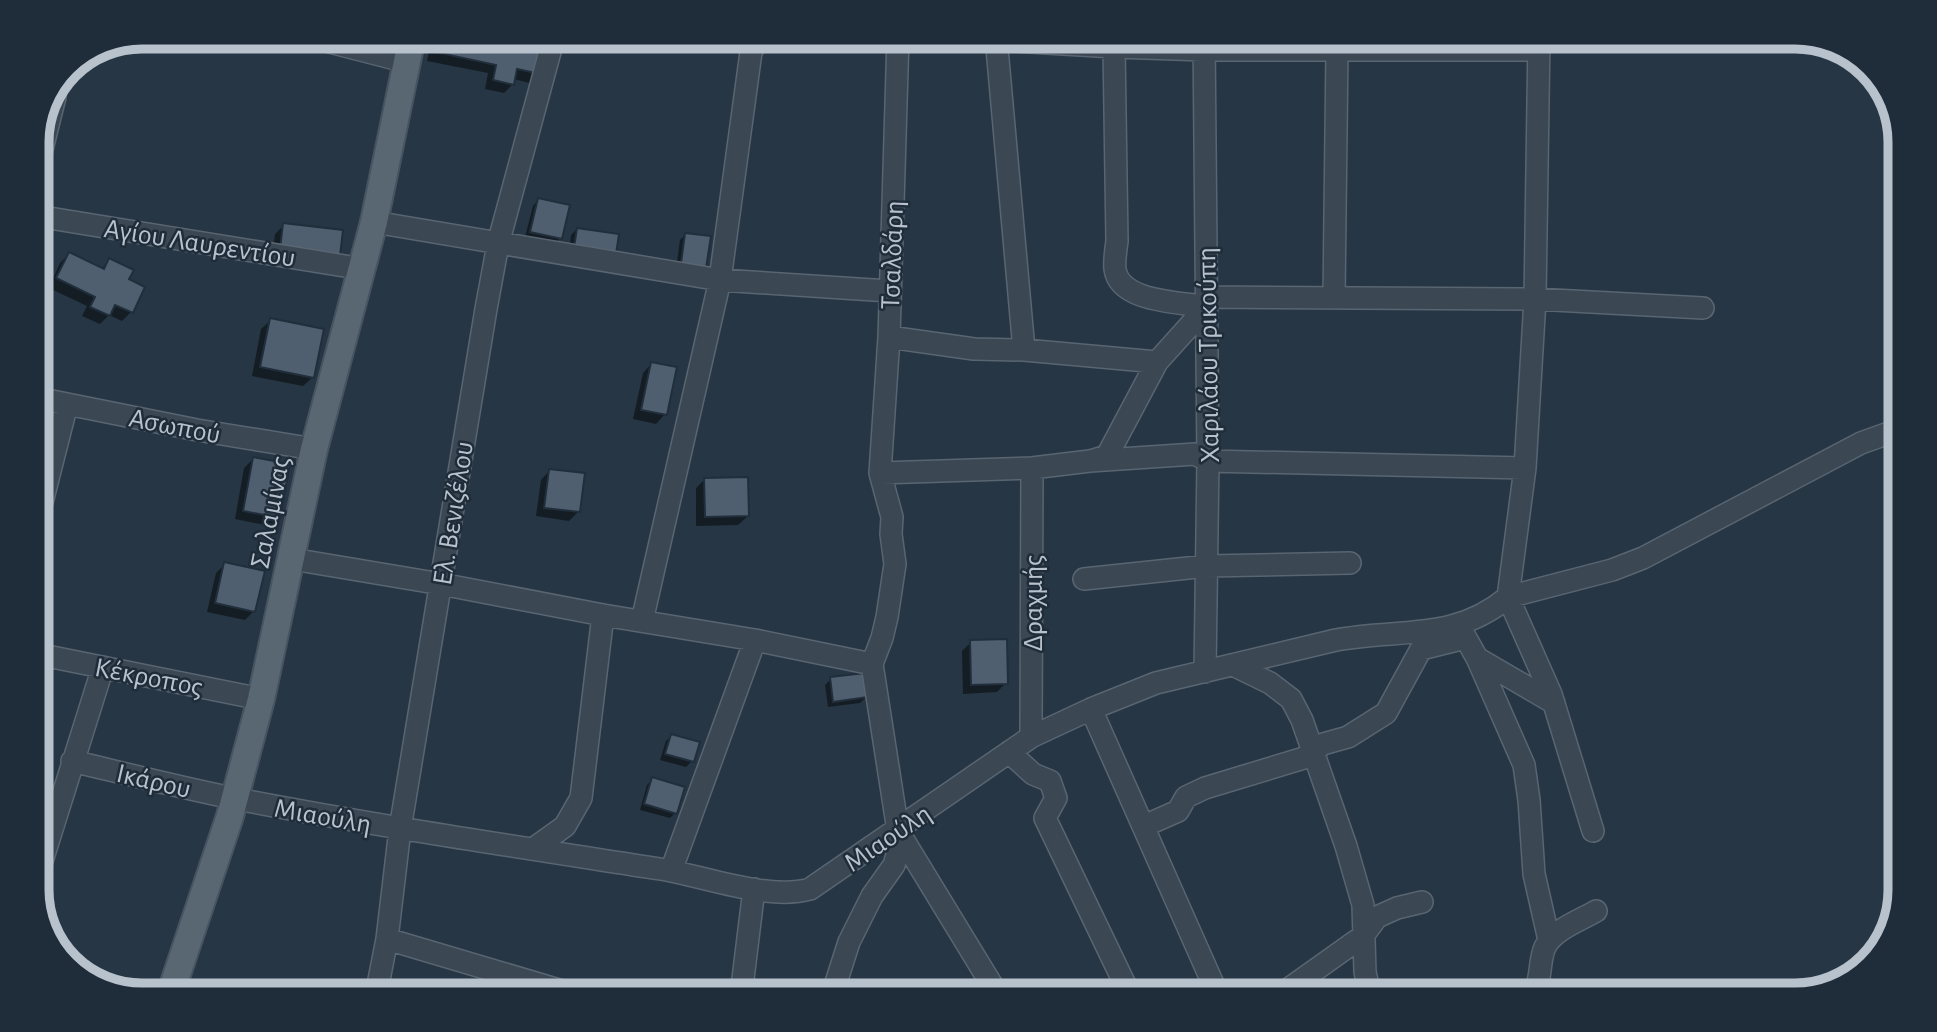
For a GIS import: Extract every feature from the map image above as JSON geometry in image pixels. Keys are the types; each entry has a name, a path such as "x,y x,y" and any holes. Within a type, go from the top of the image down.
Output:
{"main road":[{"name":"Σαλαμίνας","path":"174,983 235,799 261,699 314,449 363,269 410,49"}],"street":[{"name":"Ελ. Βενιζέλου","path":"378,983 387,939 400,829 472,386 498,244 551,49"},
{"path":"642,621 720,280 753,49"},
{"name":"Τσαλδάρη","path":"872,664 885,628 895,564 891,534 892,516 880,473 889,337 898,49"},
{"path":"997,49 1024,350"},
{"path":"1114,49 1117,241 1115,270 1123,286 1135,293 1204,302 1334,298 1535,299 1703,308"},
{"name":"Χαριλάου Τρικούπη","path":"1204,49 1204,302 1208,461 1205,672"},
{"path":"1330,49 1334,298"},
{"path":"1539,49 1535,299 1525,468 1508,597 1554,703 1593,831"},
{"name":"Αγίου Λαυρεντίου","path":"49,218 363,269"},
{"path":"374,222 720,280 889,291"},
{"path":"1090,461 1107,456 1157,362 1193,321 1204,302"},
{"path":"889,337 974,349 1024,350 1157,362"},
{"name":"Ασωπού","path":"49,400 197,430 314,449"},
{"path":"49,475 67,404"},
{"name":"Μιαούλη","path":"235,799 400,829 797,893 810,889 898,831 1031,737 1091,709 1156,683 1360,635 1436,630 1463,632 1508,597 1612,570 1643,558 1861,443 1888,433"},
{"path":"880,473 1032,468 1195,454 1208,461 1525,468"},
{"name":"Δραχμής","path":"1031,737 1032,468"},
{"path":"292,559 755,640 872,664 898,831 897,855 894,865 872,895 849,942 836,983"},
{"path":"1084,579 1207,566 1350,563"},
{"path":"533,849 565,826 581,798 603,615"},
{"path":"1144,826 1178,811 1186,797 1205,788 1304,758 1323,744 1349,737 1386,713 1421,649 1463,632 1511,730 1524,765 1534,874 1549,940"},
{"path":"671,871 755,640"},
{"name":"Κέκροπος","path":"49,656 261,699"},
{"path":"1477,658 1554,703"},
{"path":"1233,665 1270,683 1291,699 1302,720 1346,846 1363,905 1367,983"},
{"path":"49,810 72,761 103,667"},
{"path":"1091,709 1213,983"},
{"path":"1009,752 1033,774 1050,781 1056,798 1045,818 1124,983"},
{"name":"Ικάρου","path":"72,761 235,799"},
{"path":"898,831 991,983"},
{"path":"742,983 754,888"},
{"path":"1297,983 1363,936 1377,917 1422,902"},
{"path":"1537,983 1544,949 1549,940 1596,911"},
{"path":"387,939 536,983"}],"building":[{"path":"436,49 547,49 540,74 517,69 514,85 493,80 496,65 435,52"},
{"path":"538,198 570,205 562,239 530,232"},
{"path":"283,223 343,230 340,256 280,249"},
{"path":"577,228 619,234 615,261 573,254"},
{"path":"685,233 711,236 705,275 680,271"},
{"path":"69,252 104,269 109,258 134,270 129,279 145,287 133,313 115,305 110,316 90,307 95,297 56,278"},
{"path":"270,318 324,329 314,378 260,367"},
{"path":"651,362 677,367 667,415 641,410"},
{"path":"253,457 290,464 280,518 243,511"},
{"path":"549,469 585,473 580,512 544,508"},
{"path":"748,477 749,516 705,517 704,478"},
{"path":"224,562 265,571 255,612 215,603"},
{"path":"1007,639 1008,684 971,685 970,640"},
{"path":"865,673 868,697 833,702 830,677"},
{"path":"671,734 700,742 694,762 665,754"},
{"path":"652,777 685,787 677,814 644,804"}]}
